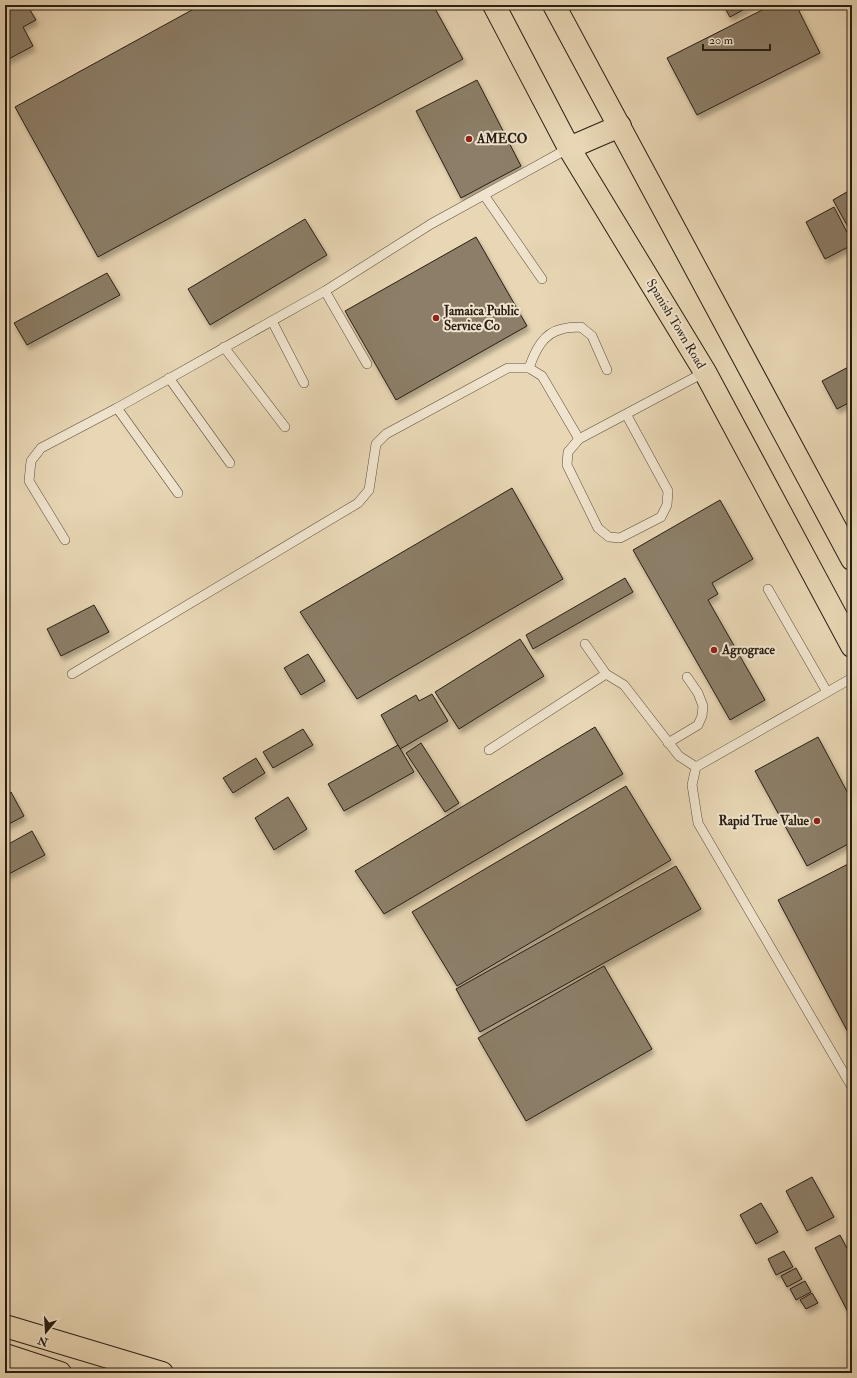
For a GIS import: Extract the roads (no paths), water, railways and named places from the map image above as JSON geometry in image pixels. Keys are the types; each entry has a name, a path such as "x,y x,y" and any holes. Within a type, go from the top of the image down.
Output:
{"highway":[{"name":"Spanish Town Road","path":"494,5 569,148 705,372 852,646"},
{"path":"554,5 852,559"},
{"path":"569,148 620,126"},
{"path":"5,1326 162,1373"},
{"path":"5,1355 60,1373"}],"lane":[{"path":"65,540 29,481 31,461 41,448 117,408 325,291 431,224 569,148"},
{"path":"484,195 542,279"},
{"path":"325,291 367,364"},
{"path":"272,321 304,383"},
{"path":"529,368 535,352 546,337 561,329 582,327 592,336 607,370"},
{"path":"224,347 285,427"},
{"path":"72,674 358,503 369,490 376,444 386,434 508,368 529,368 542,376 579,439"},
{"path":"626,414 668,491 667,505 660,517 620,538 609,537 598,528 567,465 568,452 579,439 626,414 705,372"},
{"path":"169,378 230,463"},
{"path":"117,408 178,493"},
{"path":"768,589 827,692"},
{"path":"585,644 606,674 624,685 679,756 696,767"},
{"path":"489,750 606,674"},
{"path":"668,742 698,726 702,716 703,706 698,693 688,677"},
{"path":"852,678 696,767 692,786 698,823 852,1086"}],"place":[{"name":"AMECO","path":"469,139"},
{"name":"Jamaica Public Service Co","path":"436,318"},
{"name":"Agrograce","path":"714,650"},
{"name":"Rapid True Value","path":"817,821"}]}
